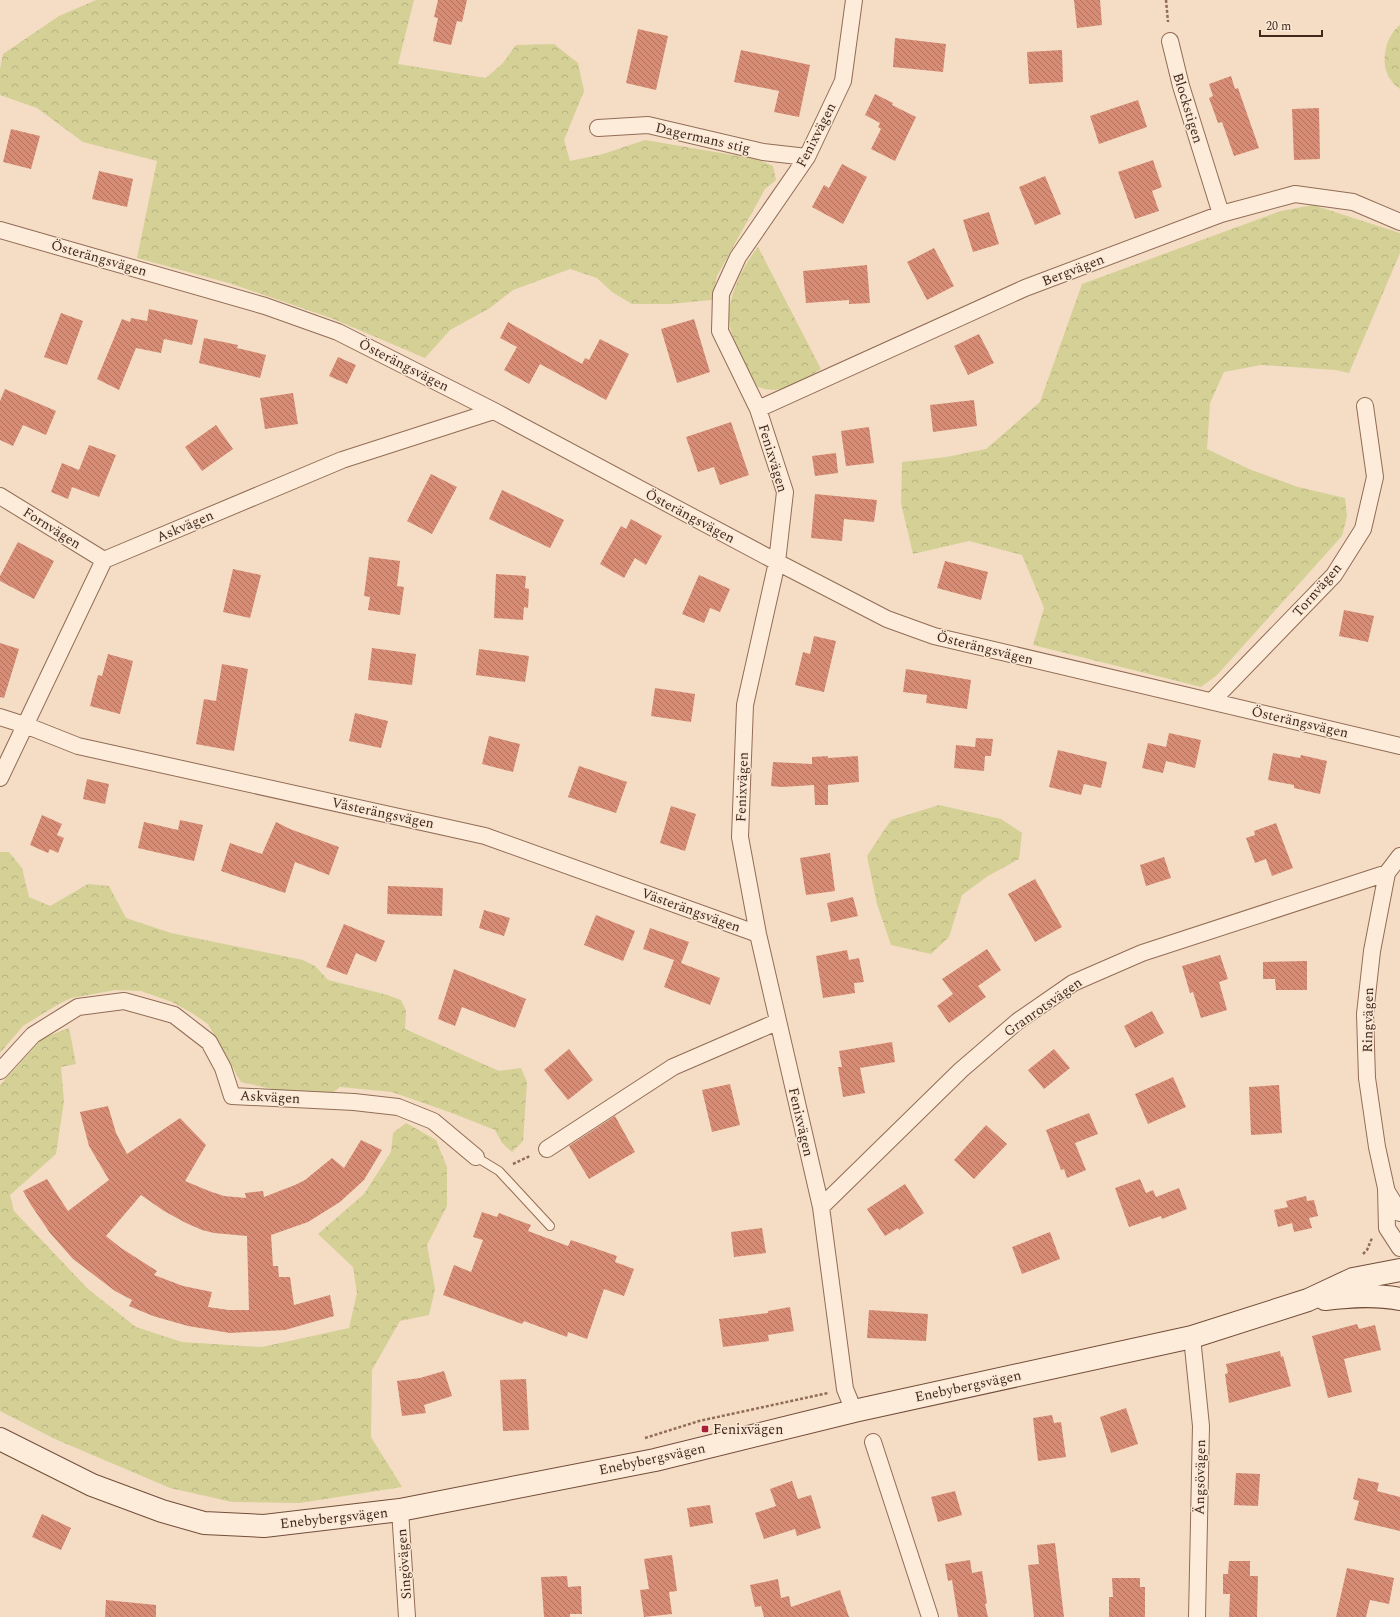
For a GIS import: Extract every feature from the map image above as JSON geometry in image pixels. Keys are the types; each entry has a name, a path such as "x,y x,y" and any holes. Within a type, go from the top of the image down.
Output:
{"main road":[{"name":"Enebybergsvägen","path":"0,1439 92,1484 162,1511 204,1523 264,1526 400,1510 655,1460 854,1411 1192,1336 1308,1300 1353,1279 1400,1270"},
{"name":"Enebybergsvägen","path":"1308,1300 1361,1295 1400,1299"}],"street":[{"name":"Fenixvägen","path":"854,0 843,81 807,157 738,257 721,294 720,331 758,409 786,492 777,562 745,705 740,837 758,934 821,1207 845,1389 854,1411"},
{"name":"Blockstigen","path":"1170,41 1181,86 1221,214"},
{"name":"Dagermans stig","path":"598,128 648,125 763,152 807,157"},
{"name":"Bergvägen","path":"758,409 1025,288 1221,214 1295,194 1353,202 1400,222"},
{"name":"Österängsvägen","path":"0,230 265,306 338,332 494,411 887,619 934,636 1400,746"},
{"name":"Tornvägen","path":"1212,702 1334,575 1362,529 1375,477 1365,406"},
{"name":"Askvägen","path":"104,560 342,460 494,411"},
{"name":"Fornvägen","path":"0,496 104,560"},
{"path":"0,778 104,560"},
{"name":"Västerängsvägen","path":"0,717 25,725 78,746 485,836 758,934"},
{"name":"Ringvägen","path":"1387,1228 1386,1188 1377,1147 1367,1078 1365,1014 1372,951 1387,872 1400,856"},
{"name":"Granrotsvägen","path":"821,1207 961,1070 1018,1021 1073,983 1142,953 1387,872"},
{"name":"Askvägen","path":"0,1071 33,1035 78,1007 124,1001 174,1015 209,1042 223,1068 232,1096 354,1102 398,1107 433,1121 476,1157"},
{"path":"547,1149 673,1067 778,1022"},
{"name":"Ringvägen","path":"1386,1188 1400,1213"},
{"path":"1387,1228 1400,1248"},
{"name":"Ängsövägen","path":"1192,1336 1201,1426 1197,1617"},
{"path":"873,1442 930,1617"},
{"name":"Singövägen","path":"400,1510 407,1617"}],"lane":[{"path":"476,1157 499,1170 550,1226"}],"path":[{"path":"1166,0 1170,41"},
{"path":"499,1170 547,1149"},
{"path":"1362,1256 1367,1250 1376,1231 1387,1228"},
{"path":"640,1440 699,1421 845,1389"}],"green space":[{"path":"96,0 414,0 398,64 486,78 503,63 516,45 554,44 578,63 584,91 564,140 570,161 603,154 645,140 756,159 773,166 776,180 765,189 717,276 712,300 669,304 632,304 612,292 597,278 570,269 513,290 490,308 450,330 425,358 331,318 232,284 137,258 157,161 83,142 37,108 0,95 0,69 3,54 59,16"},
{"path":"1400,25 1400,89 1393,83 1387,74 1385,67 1385,51 1391,36"},
{"path":"1313,205 1400,233 1400,253 1349,373 1336,370 1261,365 1224,372 1210,403 1207,449 1249,469 1298,487 1345,498 1347,516 1342,536 1217,675 1201,687 1033,645 1044,608 1022,555 969,541 913,554 901,503 902,462 946,457 986,449 1040,402 1082,284 1281,211"},
{"path":"758,247 821,369 798,383 782,389 765,389 756,386 738,350 730,327 729,317 732,296 746,264"},
{"path":"939,805 1001,819 1022,833 1019,859 988,876 962,895 949,937 931,954 891,945 877,904 867,856 891,820"},
{"path":"0,852 9,852 22,868 29,897 50,906 88,884 109,886 126,918 171,933 303,960 315,966 328,980 384,994 401,1000 406,1011 405,1029 499,1071 521,1068 527,1082 523,1141 512,1152 502,1143 495,1130 392,1092 340,1087 331,1094 277,1090 241,1082 208,1024 172,1002 141,991 116,990 71,998 23,1026 0,1053"},
{"path":"69,1028 76,1064 61,1067 64,1101 56,1154 10,1195 14,1211 88,1289 136,1327 182,1342 262,1347 349,1328 357,1293 353,1267 318,1234 364,1194 391,1152 393,1133 406,1123 436,1140 447,1167 447,1206 427,1245 435,1289 429,1315 400,1321 372,1370 371,1437 402,1487 300,1503 232,1502 170,1488 55,1439 0,1411 0,1085 43,1038"}],"building":[{"path":"438,0 467,0 462,22 457,21 451,45 433,41 438,18 434,17"},
{"path":"1074,0 1100,0 1102,25 1077,28"},
{"path":"638,29 668,36 656,90 626,83"},
{"path":"895,38 946,44 943,72 893,67"},
{"path":"741,50 810,65 799,117 774,112 779,91 734,82"},
{"path":"1062,50 1063,82 1029,84 1027,52"},
{"path":"1231,76 1235,89 1238,88 1259,148 1234,156 1222,122 1218,123 1209,98 1213,96 1209,84"},
{"path":"875,94 893,103 892,105 916,117 895,161 871,149 881,129 878,127 880,123 865,115"},
{"path":"1138,100 1147,127 1099,144 1090,116"},
{"path":"1319,108 1320,159 1294,160 1292,109"},
{"path":"11,129 40,136 31,169 3,162"},
{"path":"1153,160 1162,187 1152,191 1159,211 1135,219 1118,172"},
{"path":"842,164 867,177 843,224 812,207 824,185 829,188"},
{"path":"99,171 133,179 127,207 92,199"},
{"path":"1045,176 1061,214 1035,225 1019,187"},
{"path":"989,212 999,244 973,252 963,220"},
{"path":"934,248 954,286 927,300 907,262"},
{"path":"867,265 870,303 849,304 849,300 806,303 803,271"},
{"path":"149,309 198,320 192,345 164,339 161,353 136,348 119,390 97,379 122,319 130,322 131,318 147,321"},
{"path":"61,313 83,321 67,365 44,357"},
{"path":"694,319 710,372 677,383 661,329"},
{"path":"508,322 582,364 585,358 589,360 600,339 629,354 606,400 540,364 529,384 504,370 517,347 500,338"},
{"path":"979,334 994,363 968,375 954,346"},
{"path":"204,338 238,345 237,348 266,355 260,378 199,363"},
{"path":"338,357 356,365 347,384 329,376"},
{"path":"5,389 56,411 46,435 23,425 13,446 0,440 0,401"},
{"path":"293,393 298,424 265,429 260,398"},
{"path":"974,400 977,426 933,432 930,405"},
{"path":"731,422 749,475 720,485 714,467 698,472 686,437"},
{"path":"216,425 233,449 202,471 185,447"},
{"path":"869,427 874,463 846,466 841,431"},
{"path":"89,445 116,455 99,497 72,487 68,499 51,492 62,463 79,470"},
{"path":"836,453 838,473 815,476 812,456"},
{"path":"431,474 457,487 432,534 407,521"},
{"path":"502,490 564,520 550,548 489,519"},
{"path":"815,494 877,500 874,522 844,519 842,541 811,538"},
{"path":"631,519 662,536 646,565 635,558 624,578 600,564 621,526 626,529"},
{"path":"18,542 54,561 34,599 0,581 0,576"},
{"path":"369,557 400,561 397,586 404,587 400,615 368,610 370,597 364,596"},
{"path":"945,561 988,572 981,600 937,588"},
{"path":"233,569 261,575 250,618 223,612"},
{"path":"496,574 526,576 525,588 529,589 528,608 524,607 523,620 494,618"},
{"path":"699,575 730,589 720,612 710,608 704,623 682,614"},
{"path":"1344,610 1374,616 1368,642 1339,636"},
{"path":"814,636 836,641 824,692 795,685 803,652 810,654"},
{"path":"0,643 19,649 4,698 0,697"},
{"path":"372,648 416,654 412,685 368,680"},
{"path":"479,649 529,656 525,682 476,675"},
{"path":"108,654 133,661 120,714 90,706 98,675 102,676"},
{"path":"222,664 248,669 234,751 196,744 204,699 216,701"},
{"path":"906,669 971,680 967,709 926,703 927,695 903,692"},
{"path":"655,688 695,694 691,722 651,716"},
{"path":"355,713 388,721 381,748 349,741"},
{"path":"1169,733 1201,740 1195,768 1166,761 1163,773 1142,768 1148,743 1166,747"},
{"path":"489,736 520,744 513,772 482,764"},
{"path":"976,738 993,739 991,756 985,756 984,771 954,768 956,745 975,747"},
{"path":"1058,750 1107,762 1101,788 1084,784 1081,795 1049,787"},
{"path":"1273,753 1300,758 1301,755 1327,761 1320,794 1294,788 1294,785 1268,780"},
{"path":"828,756 828,758 858,756 859,782 828,785 828,805 815,805 814,785 782,787 771,786 773,762 812,764 812,757"},
{"path":"579,766 627,782 616,813 568,797"},
{"path":"87,779 109,784 105,804 83,799"},
{"path":"671,806 696,814 685,851 660,843"},
{"path":"42,815 62,824 57,835 64,838 58,853 50,849 48,853 30,845"},
{"path":"180,820 203,825 194,861 138,848 144,822 178,830"},
{"path":"276,822 290,829 339,847 329,875 295,862 285,893 221,871 230,843 262,854"},
{"path":"1276,823 1293,868 1272,876 1266,859 1255,863 1246,838 1255,835 1254,831"},
{"path":"830,853 835,891 806,895 800,858"},
{"path":"1164,857 1171,878 1146,886 1140,865"},
{"path":"1035,879 1062,927 1035,942 1008,894"},
{"path":"388,886 443,888 442,916 387,914"},
{"path":"853,897 858,916 831,922 827,903"},
{"path":"484,910 510,918 504,936 479,928"},
{"path":"596,915 635,931 623,961 584,945"},
{"path":"344,924 385,941 376,962 356,953 347,975 326,967"},
{"path":"650,928 689,942 681,963 720,978 710,1005 664,987 674,960 643,949"},
{"path":"987,949 1001,970 978,986 986,997 949,1023 937,1006 953,994 942,979"},
{"path":"847,950 849,960 859,958 864,982 854,983 855,993 823,998 816,956"},
{"path":"1220,955 1228,979 1219,982 1227,1010 1201,1018 1193,992 1190,993 1182,966"},
{"path":"1307,961 1307,990 1276,990 1275,979 1263,979 1263,962"},
{"path":"454,969 526,999 515,1028 462,1007 455,1026 438,1019"},
{"path":"1152,1011 1164,1033 1135,1048 1124,1026"},
{"path":"892,1042 895,1062 860,1068 865,1093 843,1097 838,1067 842,1067 839,1051"},
{"path":"569,1049 593,1080 568,1100 544,1070"},
{"path":"1054,1049 1070,1068 1044,1089 1028,1070"},
{"path":"1173,1077 1186,1107 1148,1124 1135,1094"},
{"path":"730,1084 740,1125 712,1132 702,1090"},
{"path":"1279,1085 1282,1133 1251,1135 1249,1087"},
{"path":"108,1106 116,1133 127,1154 180,1118 206,1145 185,1181 224,1196 246,1198 245,1193 263,1191 264,1197 305,1180 332,1158 344,1168 361,1140 382,1150 364,1180 340,1202 308,1222 271,1235 273,1266 278,1266 279,1277 290,1277 294,1305 330,1295 334,1316 285,1330 230,1333 188,1326 153,1316 129,1306 132,1300 115,1291 73,1259 50,1233 23,1191 47,1179 68,1211 109,1180 89,1146 80,1112","holes":["141,1195 164,1211 202,1230 214,1233 247,1236 249,1310 229,1310 208,1307 212,1292 183,1286 154,1275 157,1271 121,1248 106,1236"]},
{"path":"1089,1113 1098,1134 1075,1143 1086,1170 1067,1178 1064,1169 1061,1170 1046,1130"},
{"path":"615,1116 635,1152 589,1179 569,1146"},
{"path":"986,1125 1007,1144 974,1179 954,1160"},
{"path":"1140,1179 1146,1193 1153,1190 1156,1197 1179,1188 1187,1209 1162,1219 1161,1216 1129,1227 1115,1188"},
{"path":"905,1184 924,1213 899,1230 898,1228 885,1236 867,1209"},
{"path":"1306,1196 1307,1201 1314,1200 1318,1216 1309,1218 1312,1228 1294,1232 1292,1223 1278,1227 1274,1210 1288,1207 1286,1201"},
{"path":"482,1212 497,1217 499,1213 531,1225 528,1231 568,1246 571,1240 617,1256 615,1262 634,1269 624,1296 604,1289 587,1339 568,1332 567,1337 524,1321 522,1324 443,1295 454,1265 471,1272 483,1240 473,1237"},
{"path":"762,1228 766,1253 734,1257 731,1232"},
{"path":"1050,1232 1060,1259 1022,1274 1012,1247"},
{"path":"790,1307 794,1331 768,1335 769,1341 723,1347 719,1319 768,1313 768,1311"},
{"path":"869,1310 928,1314 926,1341 867,1338"},
{"path":"1357,1324 1359,1329 1375,1325 1381,1350 1344,1359 1352,1392 1328,1398 1312,1336"},
{"path":"1280,1351 1281,1357 1283,1356 1291,1386 1229,1403 1225,1374 1228,1373 1226,1364"},
{"path":"444,1371 452,1396 424,1405 426,1413 402,1416 397,1381 420,1378"},
{"path":"526,1379 529,1430 503,1431 500,1380"},
{"path":"1126,1408 1138,1444 1111,1453 1100,1417"},
{"path":"1052,1415 1054,1423 1061,1422 1066,1457 1038,1461 1033,1418"},
{"path":"1236,1473 1260,1474 1258,1506 1234,1505"},
{"path":"1358,1478 1379,1483 1377,1491 1400,1497 1400,1531 1354,1520 1359,1501 1353,1499"},
{"path":"792,1481 798,1499 811,1495 821,1528 797,1536 795,1529 764,1539 755,1513 776,1506 770,1489"},
{"path":"955,1491 962,1515 938,1522 931,1497"},
{"path":"710,1505 713,1523 690,1527 687,1508"},
{"path":"42,1514 71,1528 61,1550 32,1537"},
{"path":"1055,1543 1064,1617 1034,1617 1028,1565 1039,1564 1037,1545"},
{"path":"672,1555 677,1591 669,1592 672,1614 644,1617 640,1590 649,1589 644,1559"},
{"path":"970,1560 972,1573 982,1571 987,1603 985,1604 988,1617 958,1617 952,1580 948,1581 945,1564"},
{"path":"1229,1561 1250,1561 1250,1576 1258,1576 1257,1617 1229,1617 1230,1594 1223,1594 1223,1574 1228,1574"},
{"path":"1347,1568 1394,1578 1389,1604 1370,1600 1366,1617 1336,1617"},
{"path":"567,1576 568,1587 581,1586 582,1614 570,1614 570,1617 544,1617 541,1577"},
{"path":"1112,1578 1140,1578 1140,1587 1145,1587 1145,1617 1109,1617 1109,1597 1113,1597"},
{"path":"778,1579 781,1598 789,1596 791,1607 840,1590 849,1617 764,1617 761,1606 755,1607 750,1585"},
{"path":"106,1600 156,1605 156,1617 105,1617"}],"place":[{"name":"Fenixvägen","path":"705,1429"}]}
